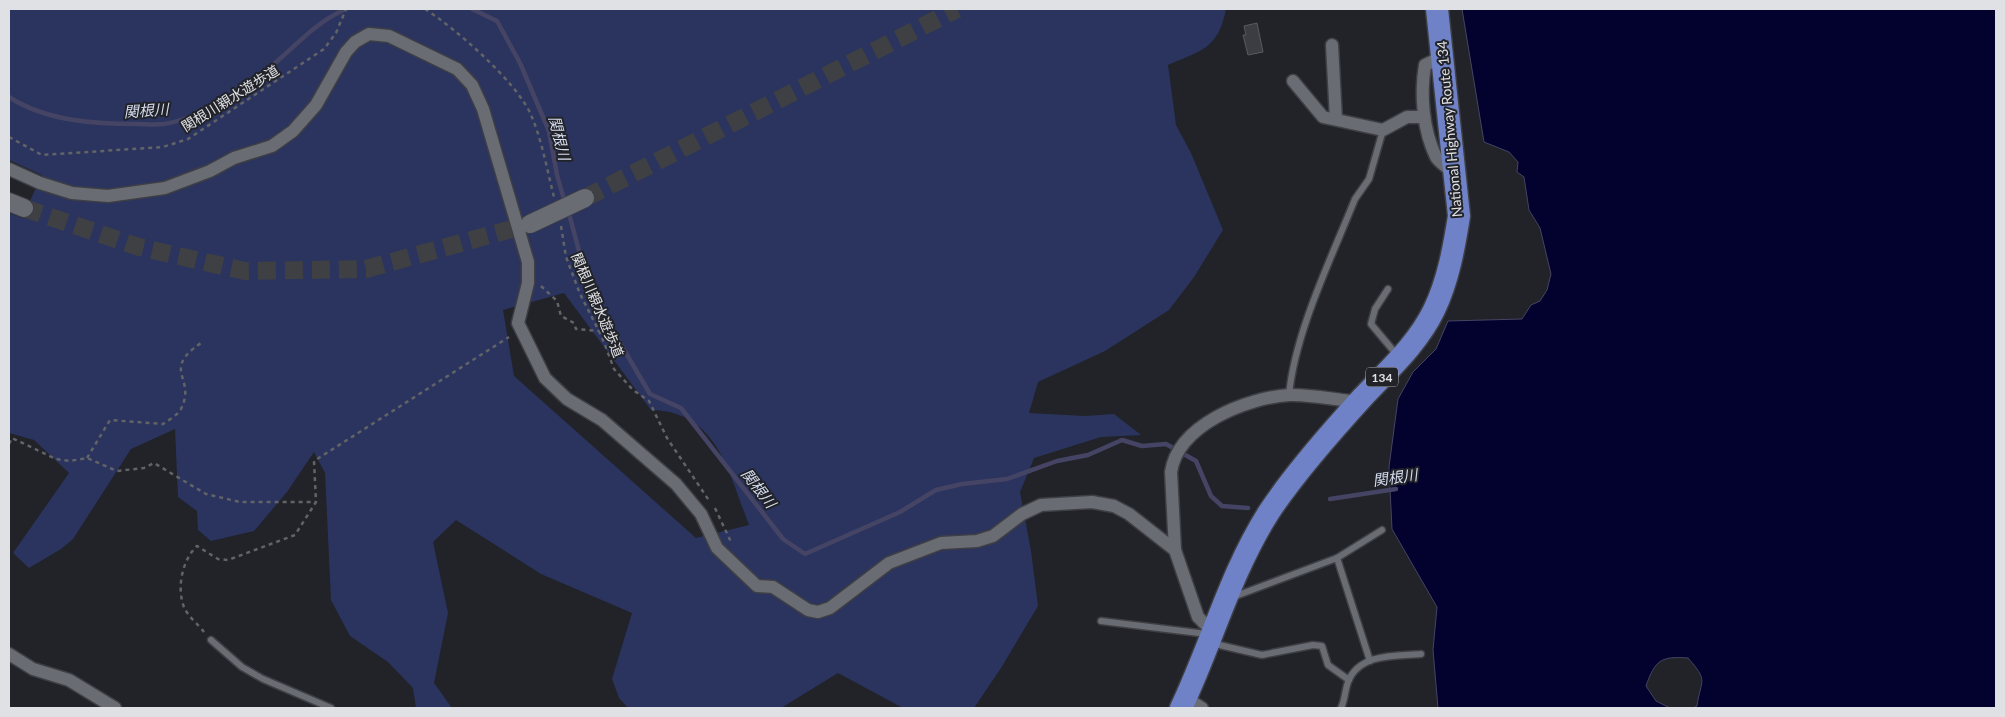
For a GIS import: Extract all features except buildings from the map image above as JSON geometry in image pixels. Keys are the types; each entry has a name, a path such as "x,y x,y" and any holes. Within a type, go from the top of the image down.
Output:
{"highway":[{"name":"National Highway Route 134","path":"1190,705 1224,600 1250,544 1270,511 1360,400 1412,345 1434,310 1448,268 1459,216 1437,9"}],"main road":[{"path":"530,224 585,198"}],"street":[{"path":"9,168 72,194 108,196 165,188 210,171 234,158 272,146 293,131 316,105 346,52 355,42 369,34 389,36 457,69 472,85 483,109 528,262 528,283 518,322 545,378 567,399 602,420 676,484 701,514 717,548 757,586 773,587 808,610 818,612 830,608 889,563 941,542 977,541 994,536 1022,514 1041,505 1092,502 1114,506 1129,514 1175,550"},
{"path":"1332,46 1336,120"},
{"path":"1442,57 1425,65 1422,84 1424,117 1437,159 1456,174"},
{"path":"1293,81 1323,117 1383,130 1407,117 1424,117"},
{"path":"1211,636 1198,617 1175,550 1171,472 1173,460 1184,441 1209,421 1249,402 1289,395 1350,401 1360,400"},
{"path":"9,654 33,669 69,680 115,708"}],"lane":[{"path":"1289,395 1291,374 1298,343 1355,199 1369,180 1383,130"},
{"path":"1388,289 1375,309 1371,324 1400,358"},
{"path":"1224,600 1336,558 1382,530"},
{"path":"1336,558 1370,661"},
{"path":"1101,621 1211,636 1262,656 1313,645 1322,646 1328,665 1349,680"},
{"path":"211,640 242,667 262,679 331,708"},
{"path":"1341,708 1349,680 1355,670 1381,657 1421,654"}],"path":[{"name":"関根川親水遊歩道","path":"9,137 42,155 163,147 188,139 324,49 336,33 346,9"},
{"path":"425,9 438,17 482,56 515,89 531,114 554,199"},
{"name":"関根川親水遊歩道","path":"560,224 566,257 580,294 599,331 614,369 633,390 649,401 667,438 720,516 733,547 728,558"},
{"path":"522,308 530,306 536,291 541,286 557,301 561,316 574,322 576,329 599,331"},
{"path":"211,640 183,606 181,584 187,556 196,546 218,559 228,560 295,535 316,502 314,461 521,329"},
{"path":"87,458 110,420 163,424 181,410 186,393 180,368 186,354 202,343"},
{"path":"9,444 10,438 56,459 70,461 87,458 117,471 144,468 154,463 206,494 240,502 316,502"}],"shaded area":[{"path":"9,9 1226,9 1218,33 1207,46 1168,65 1176,125 1191,153 1223,230 1194,277 1169,310 1105,351 1038,382 1029,413 1085,416 1114,414 1141,435 1101,437 1034,458 1020,492 1031,551 1038,606 1001,668 974,708 903,708 838,673 781,708 628,708 619,698 612,679 632,613 541,574 456,520 433,542 448,613 434,683 452,708 416,708 413,688 388,662 350,636 331,600 325,473 314,452 287,492 254,531 211,541 198,530 197,511 178,497 175,429 131,449 73,539 61,549 29,568 13,553 69,473 34,440 9,433 9,213 22,218 42,175 9,160","holes":["564,293 651,410 674,413 692,421 706,433 718,449 727,466 749,525 696,538 514,376 503,310"]}],"water":[{"path":"1462,9 1996,9 1996,708 1693,708 1697,706 1702,680 1701,676 1688,658 1671,658 1660,661 1656,665 1646,686 1656,701 1670,708 1438,708 1433,650 1437,607 1392,529 1389,467 1398,399 1413,372 1436,349 1448,321 1522,319 1531,305 1540,301 1547,290 1551,274 1540,228 1529,210 1524,177 1517,172 1518,162 1509,152 1484,142"}],"waterway":[{"name":"関根川","path":"9,97 39,111 71,120 154,124 177,121 219,103 245,86 268,69 314,28 346,9"},
{"name":"関根川","path":"472,9 497,21 520,63 549,131 557,175 565,203"},
{"name":"関根川","path":"568,210 590,292 650,394 681,408 783,539 805,554 900,512 936,490 962,484 1007,479 1057,461 1088,455 1122,440 1142,446 1166,444 1196,461 1211,496 1222,506 1248,508"},
{"name":"関根川","path":"1330,499 1396,489"}],"tunnel":[{"path":"585,198 957,9"},
{"path":"24,208 139,247 245,271 366,269 530,224"}]}
